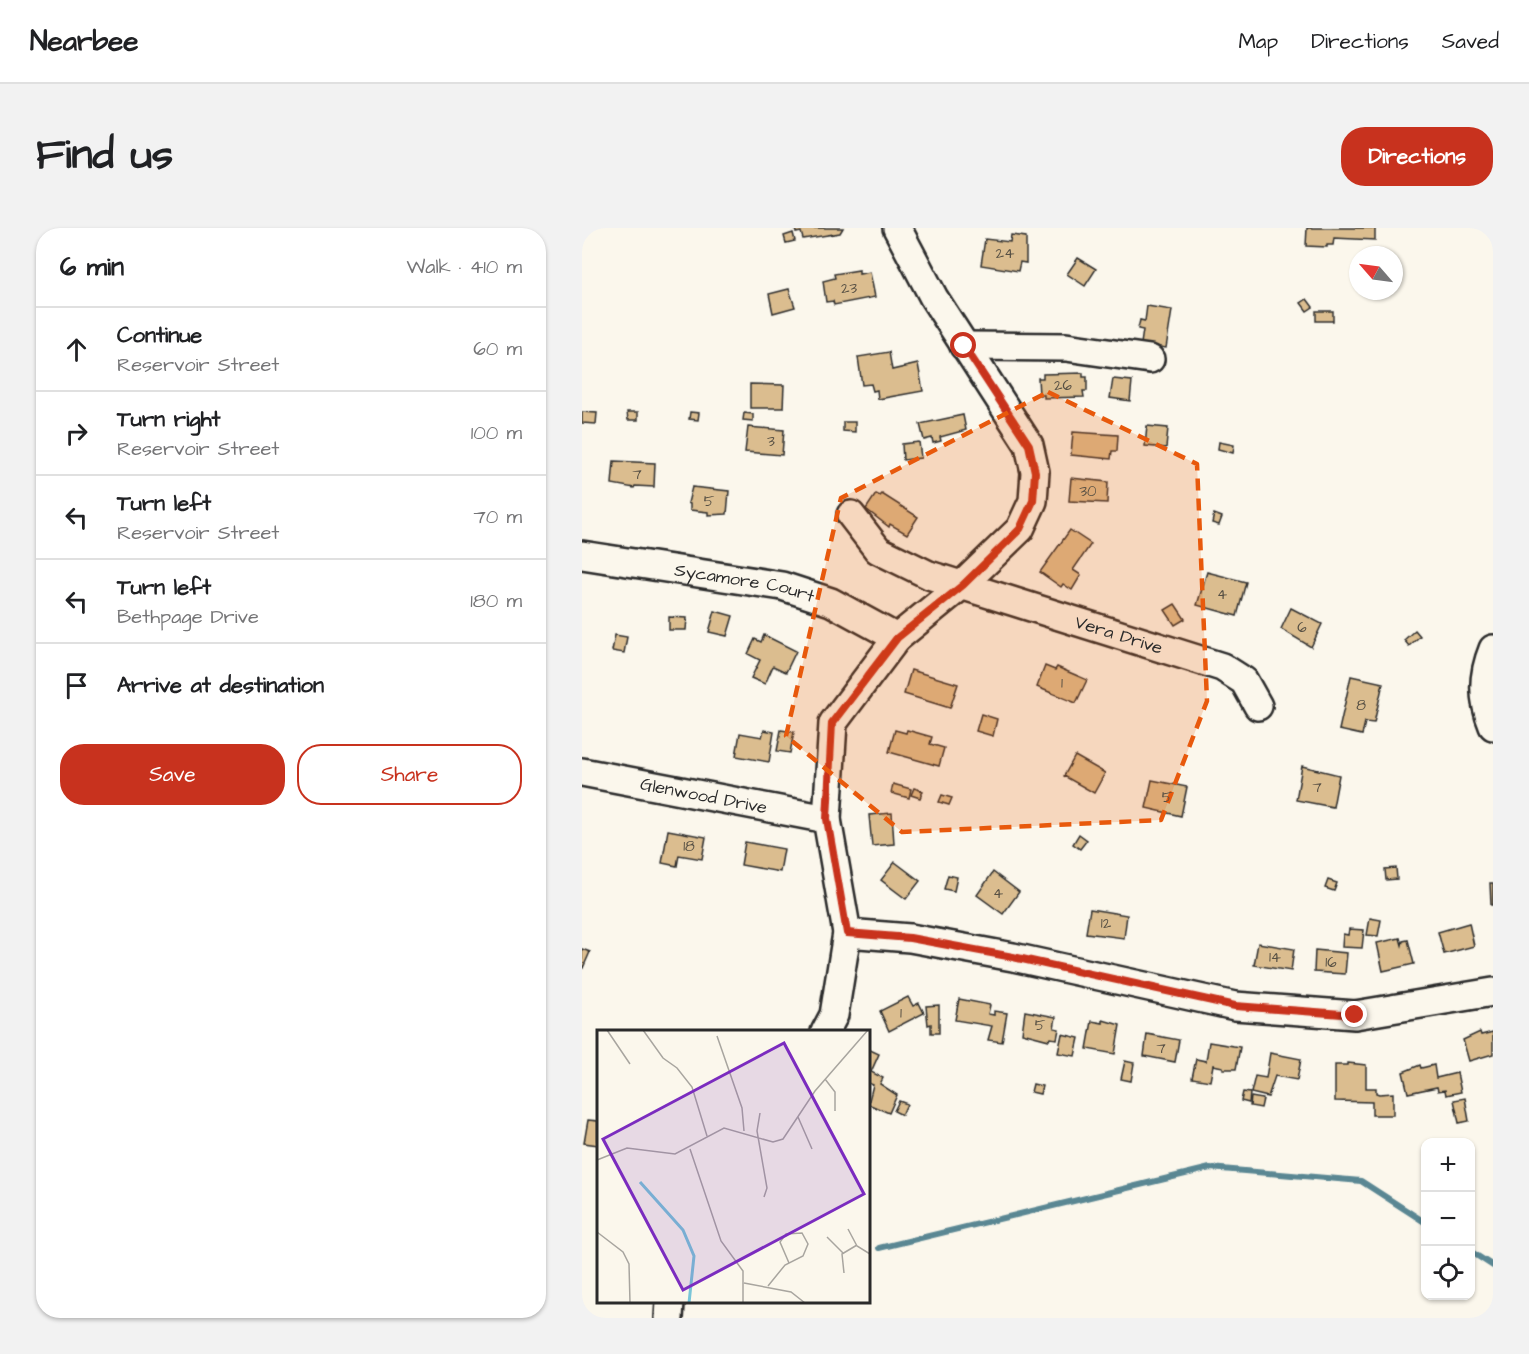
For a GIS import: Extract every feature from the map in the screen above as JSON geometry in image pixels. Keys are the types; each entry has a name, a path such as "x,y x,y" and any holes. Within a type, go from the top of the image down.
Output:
{"street":[{"path":"826,1030 834,1015 847,933 827,819 832,723 897,638 963,585 1020,529 1033,501 1035,472 1029,445 934,298 897,228"},
{"path":"964,346 1066,347 1150,359"},
{"name":"Vera Drive","path":"851,515 878,550 929,575 1222,668 1244,681 1258,706"},
{"name":"Sycamore Court","path":"582,555 782,586 831,602 897,638"},
{"path":"1493,649 1486,665 1483,694 1493,726"},
{"name":"Glenwood Drive","path":"582,772 827,819"},
{"path":"847,933 910,938 1013,957 1235,1006 1355,1015 1493,992"},
{"path":"669,1318 670,1303"}],"highlighted area":[{"path":"1048,392 1197,464 1207,701 1161,820 902,832 786,736 841,498"}],"building":[{"path":"795,228 843,228 840,233 803,239 801,232 796,233"},
{"path":"1307,228 1375,228 1375,240 1334,238 1333,245 1327,245 1327,247 1306,246"},
{"path":"793,233 795,241 786,243 784,236"},
{"path":"1011,235 1026,237 1026,263 1020,262 1018,271 981,265 985,239 1010,242"},
{"path":"1078,258 1096,269 1085,286 1067,274"},
{"path":"859,270 859,274 870,272 875,297 834,305 833,301 826,302 823,281 835,278 834,274"},
{"path":"789,289 795,307 773,313 769,294"},
{"path":"1307,299 1313,307 1307,311 1301,303"},
{"path":"1147,306 1172,310 1166,348 1141,344 1143,330 1138,329 1140,320 1145,321"},
{"path":"1316,311 1333,311 1333,321 1316,321"},
{"path":"889,352 892,370 918,364 923,391 878,399 877,390 873,391 871,384 862,385 858,357"},
{"path":"1083,373 1083,377 1087,377 1087,391 1083,391 1084,397 1044,398 1044,395 1039,395 1038,378 1043,378 1043,374"},
{"path":"1113,379 1132,381 1130,401 1110,398"},
{"path":"750,384 784,385 783,408 750,408"},
{"path":"582,412 597,413 596,424 582,423"},
{"path":"627,412 638,412 638,420 628,420"},
{"path":"690,412 699,413 698,420 689,419"},
{"path":"744,413 753,414 753,421 743,420"},
{"path":"963,415 966,430 940,437 941,441 933,443 932,438 924,440 920,424"},
{"path":"843,422 855,422 855,432 843,431"},
{"path":"1147,426 1168,428 1166,448 1145,446"},
{"path":"748,427 784,430 782,455 745,452"},
{"path":"1073,432 1118,435 1117,451 1112,451 1111,459 1071,455"},
{"path":"919,442 921,458 903,460 902,444"},
{"path":"1219,442 1234,445 1233,453 1218,449"},
{"path":"614,461 655,463 654,487 635,486 634,488 612,484"},
{"path":"1071,478 1108,482 1107,503 1069,501"},
{"path":"692,487 729,491 727,514 708,515 708,512 690,510 688,503"},
{"path":"876,494 880,496 882,494 918,517 907,534 890,524 889,527 866,509"},
{"path":"1214,514 1222,517 1219,525 1212,523"},
{"path":"1070,530 1091,544 1073,570 1081,575 1072,590 1063,584 1061,587 1040,572"},
{"path":"1207,572 1246,582 1237,616 1197,605"},
{"path":"1175,604 1185,619 1175,625 1165,610"},
{"path":"1291,608 1322,624 1311,647 1281,629"},
{"path":"715,611 733,616 727,636 709,632"},
{"path":"669,617 687,618 686,630 669,630"},
{"path":"1415,630 1420,636 1409,646 1404,640"},
{"path":"615,635 627,637 624,653 612,651"},
{"path":"764,635 796,651 786,672 773,666 765,684 751,678 760,660 748,654 755,639 761,642"},
{"path":"1045,666 1055,670 1057,667 1087,680 1076,703 1037,687"},
{"path":"911,670 958,684 950,708 904,694"},
{"path":"1351,676 1383,683 1374,723 1365,722 1362,735 1339,730"},
{"path":"981,714 997,719 993,736 976,731"},
{"path":"764,730 774,732 769,762 736,756 740,733 762,737"},
{"path":"781,730 794,732 790,753 777,751"},
{"path":"895,730 906,733 907,730 932,737 930,744 944,748 939,766 889,752"},
{"path":"1075,756 1105,773 1094,793 1064,776"},
{"path":"1302,766 1339,775 1333,807 1296,800"},
{"path":"1152,780 1187,787 1181,816 1146,808"},
{"path":"893,784 911,789 909,798 891,793"},
{"path":"914,788 923,791 920,798 911,795"},
{"path":"942,795 952,798 949,805 939,802"},
{"path":"892,813 894,844 872,846 869,815"},
{"path":"668,830 706,837 702,859 679,855 677,866 662,863"},
{"path":"1079,834 1087,840 1080,849 1073,844"},
{"path":"745,842 784,849 780,872 741,865"},
{"path":"895,862 920,881 906,899 881,880"},
{"path":"1396,868 1397,879 1386,880 1385,869"},
{"path":"993,872 1019,892 1003,914 977,895"},
{"path":"948,875 957,877 954,891 944,889"},
{"path":"1328,880 1337,883 1334,891 1325,888"},
{"path":"1490,883 1493,883 1493,905 1491,905"},
{"path":"1090,909 1127,915 1124,938 1086,933"},
{"path":"1370,918 1381,920 1378,936 1367,935"},
{"path":"1469,923 1474,946 1444,954 1438,932"},
{"path":"1349,929 1364,930 1362,948 1342,947 1343,934 1348,935"},
{"path":"1400,938 1402,945 1403,941 1408,940 1414,964 1383,971 1377,943"},
{"path":"1258,943 1294,949 1291,971 1254,965"},
{"path":"582,949 590,952 583,968 582,967"},
{"path":"1315,950 1347,953 1345,974 1314,972"},
{"path":"908,997 913,1006 919,1003 924,1013 889,1031 880,1011"},
{"path":"959,999 990,1005 988,1014 994,1015 994,1011 1007,1013 1002,1042 988,1040 992,1026 955,1020"},
{"path":"939,1005 939,1033 931,1033 926,1006"},
{"path":"1025,1011 1056,1017 1054,1028 1059,1029 1057,1039 1050,1038 1049,1040 1022,1033"},
{"path":"1103,1020 1120,1025 1115,1054 1087,1049 1092,1021 1103,1023"},
{"path":"1480,1032 1481,1035 1493,1032 1493,1054 1469,1061 1463,1040"},
{"path":"1062,1034 1079,1038 1075,1056 1058,1053"},
{"path":"1147,1034 1179,1040 1175,1062 1144,1056"},
{"path":"1209,1042 1240,1047 1236,1069 1223,1069 1223,1067 1213,1065 1210,1081 1192,1078 1196,1059 1206,1061"},
{"path":"870,1050 879,1054 871,1072 883,1078 880,1084 897,1095 889,1113 870,1105 873,1085 870,1084"},
{"path":"1270,1053 1301,1059 1297,1080 1275,1076 1268,1097 1251,1093 1255,1076 1266,1078"},
{"path":"1125,1061 1134,1063 1131,1081 1121,1079"},
{"path":"1348,1063 1366,1065 1366,1088 1376,1088 1376,1093 1379,1094 1393,1093 1393,1115 1372,1115 1372,1102 1335,1101 1335,1065 1348,1065"},
{"path":"1420,1065 1421,1068 1434,1065 1436,1078 1457,1073 1461,1092 1446,1095 1445,1090 1438,1091 1437,1087 1408,1093 1403,1072"},
{"path":"1033,1084 1042,1086 1040,1094 1031,1092"},
{"path":"1243,1092 1250,1093 1249,1103 1241,1101"},
{"path":"1251,1097 1263,1099 1261,1108 1250,1106"},
{"path":"1465,1098 1469,1121 1459,1123 1454,1100"},
{"path":"899,1101 907,1104 902,1115 894,1111"},
{"path":"588,1120 597,1121 597,1145 584,1143"}],"waterway":[{"path":"879,1248 1210,1168 1361,1181 1421,1220"},
{"path":"1475,1254 1493,1266"}],"route":[{"path":"964,346 1029,445 1035,472 1033,501 1020,529 963,585 897,638 832,723 827,819 847,933 910,938 1013,957 1235,1006 1355,1015"}]}
